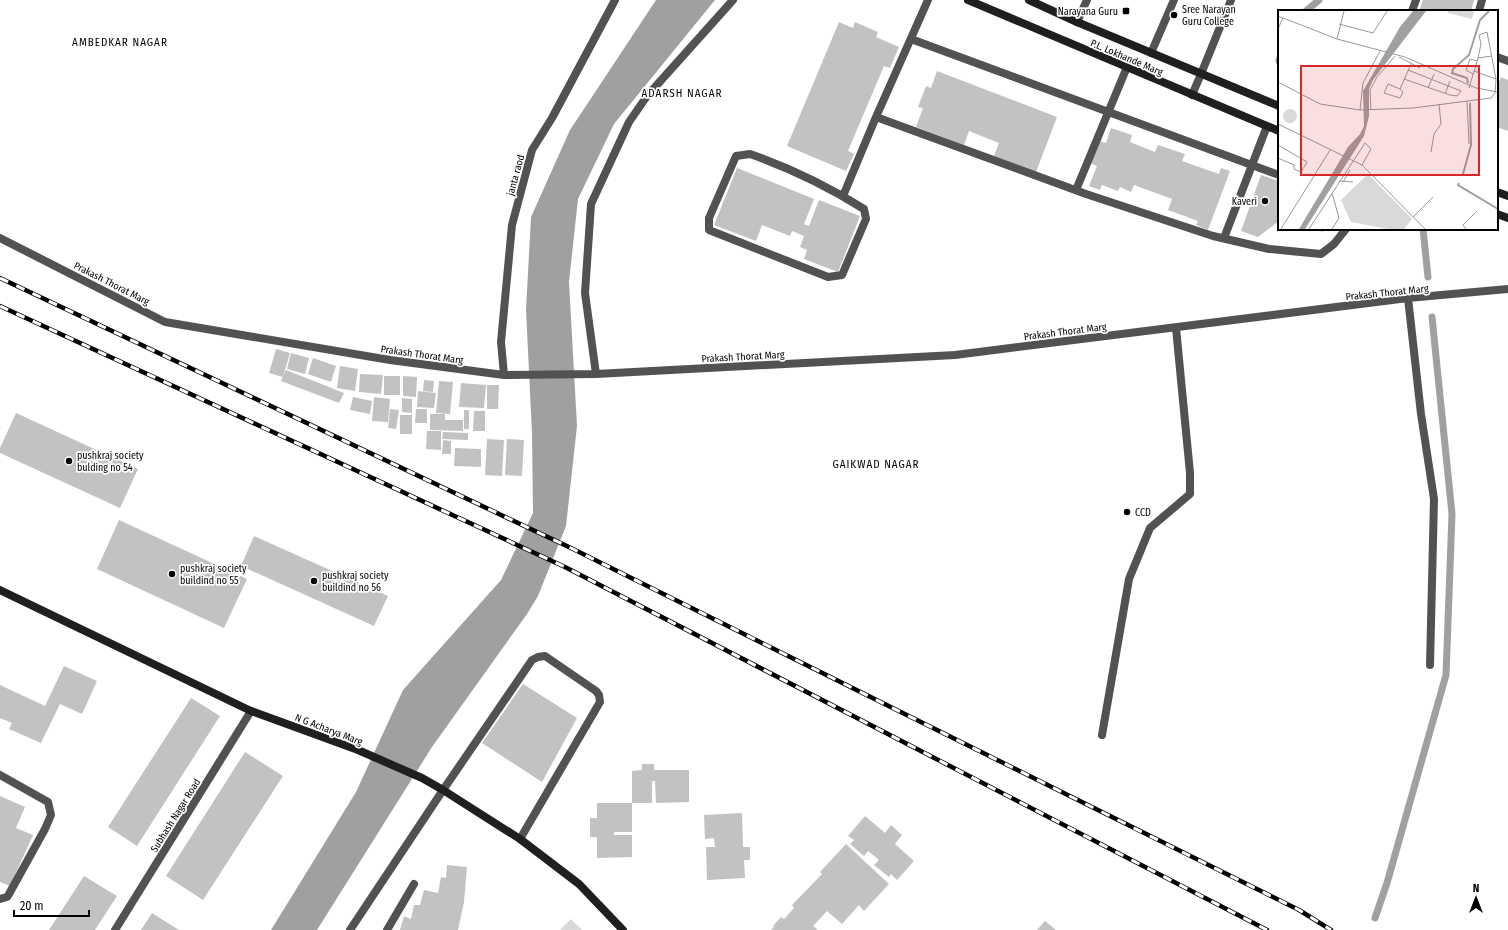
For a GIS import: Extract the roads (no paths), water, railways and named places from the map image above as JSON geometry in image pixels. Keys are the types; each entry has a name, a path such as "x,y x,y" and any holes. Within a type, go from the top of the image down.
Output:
{"main road":[{"name":"P.L. Lokhande Marg","path":"968,0 1278,131"},
{"name":"P.L. Lokhande Marg","path":"1030,0 1076,22 1278,106"},
{"path":"1498,192 1508,196"},
{"path":"1498,214 1508,218"},
{"name":"N G Acharya Marg","path":"0,590 251,711 358,750 422,778 520,839 580,884 623,930"}],"street":[{"name":"janta raod","path":"504,375 501,342 512,226 532,150 552,118 615,0"},
{"path":"596,374 585,293 591,204 629,122 647,96 733,0"},
{"path":"843,196 928,0"},
{"path":"1076,22 1087,0"},
{"path":"1151,53 1174,0"},
{"path":"1192,95 1231,0"},
{"path":"1412,10 1416,0"},
{"path":"1479,10 1482,0"},
{"path":"911,39 1278,175"},
{"path":"1498,57 1508,61"},
{"path":"1076,190 1127,67"},
{"path":"876,117 1076,190 1224,238 1269,249 1320,254 1334,244 1345,230"},
{"path":"1224,238 1267,126"},
{"path":"750,154 772,162 843,196 864,208 866,219 842,275 828,277 709,230 709,218 736,156 750,154"},
{"name":"Prakash Thorat Marg","path":"0,238 165,322 390,360 504,375 596,374 955,355 1408,298 1508,289"},
{"path":"1408,298 1421,414 1434,499 1430,665"},
{"path":"1102,735 1129,579 1150,528 1190,494 1190,473 1176,328"},
{"path":"350,930 532,660 545,656 596,691 600,695 600,702 520,839"},
{"name":"Subhash Nagar Road","path":"115,930 251,711"},
{"path":"0,775 48,802 51,815 10,894 7,897 0,899"},
{"path":"387,930 414,884"}],"waterway":[{"path":"1307,10 1319,0"},
{"path":"1423,230 1428,277"},
{"path":"1375,918 1387,883 1446,675 1452,514 1432,317"}],"railway":[{"path":"0,278 571,548 1299,910 1331,930"},
{"path":"0,306 565,567 1267,930"}],"place":[{"name":"Narayana Guru","path":"1126,11"},
{"name":"Sree Narayan Guru College","path":"1174,15"},
{"name":"Kaveri","path":"1265,201"},
{"name":"pushkraj society bulding no 54","path":"69,461"},
{"name":"CCD","path":"1127,512"},
{"name":"pushkraj society buildind no 55","path":"172,574"},
{"name":"pushkraj society buildind no 56","path":"314,581"}],"district":[{"name":"AMBEDKAR NAGAR","path":"120,42"},
{"name":"ADARSH NAGAR","path":"682,93"},
{"name":"GAIKWAD NAGAR","path":"876,464"}]}
